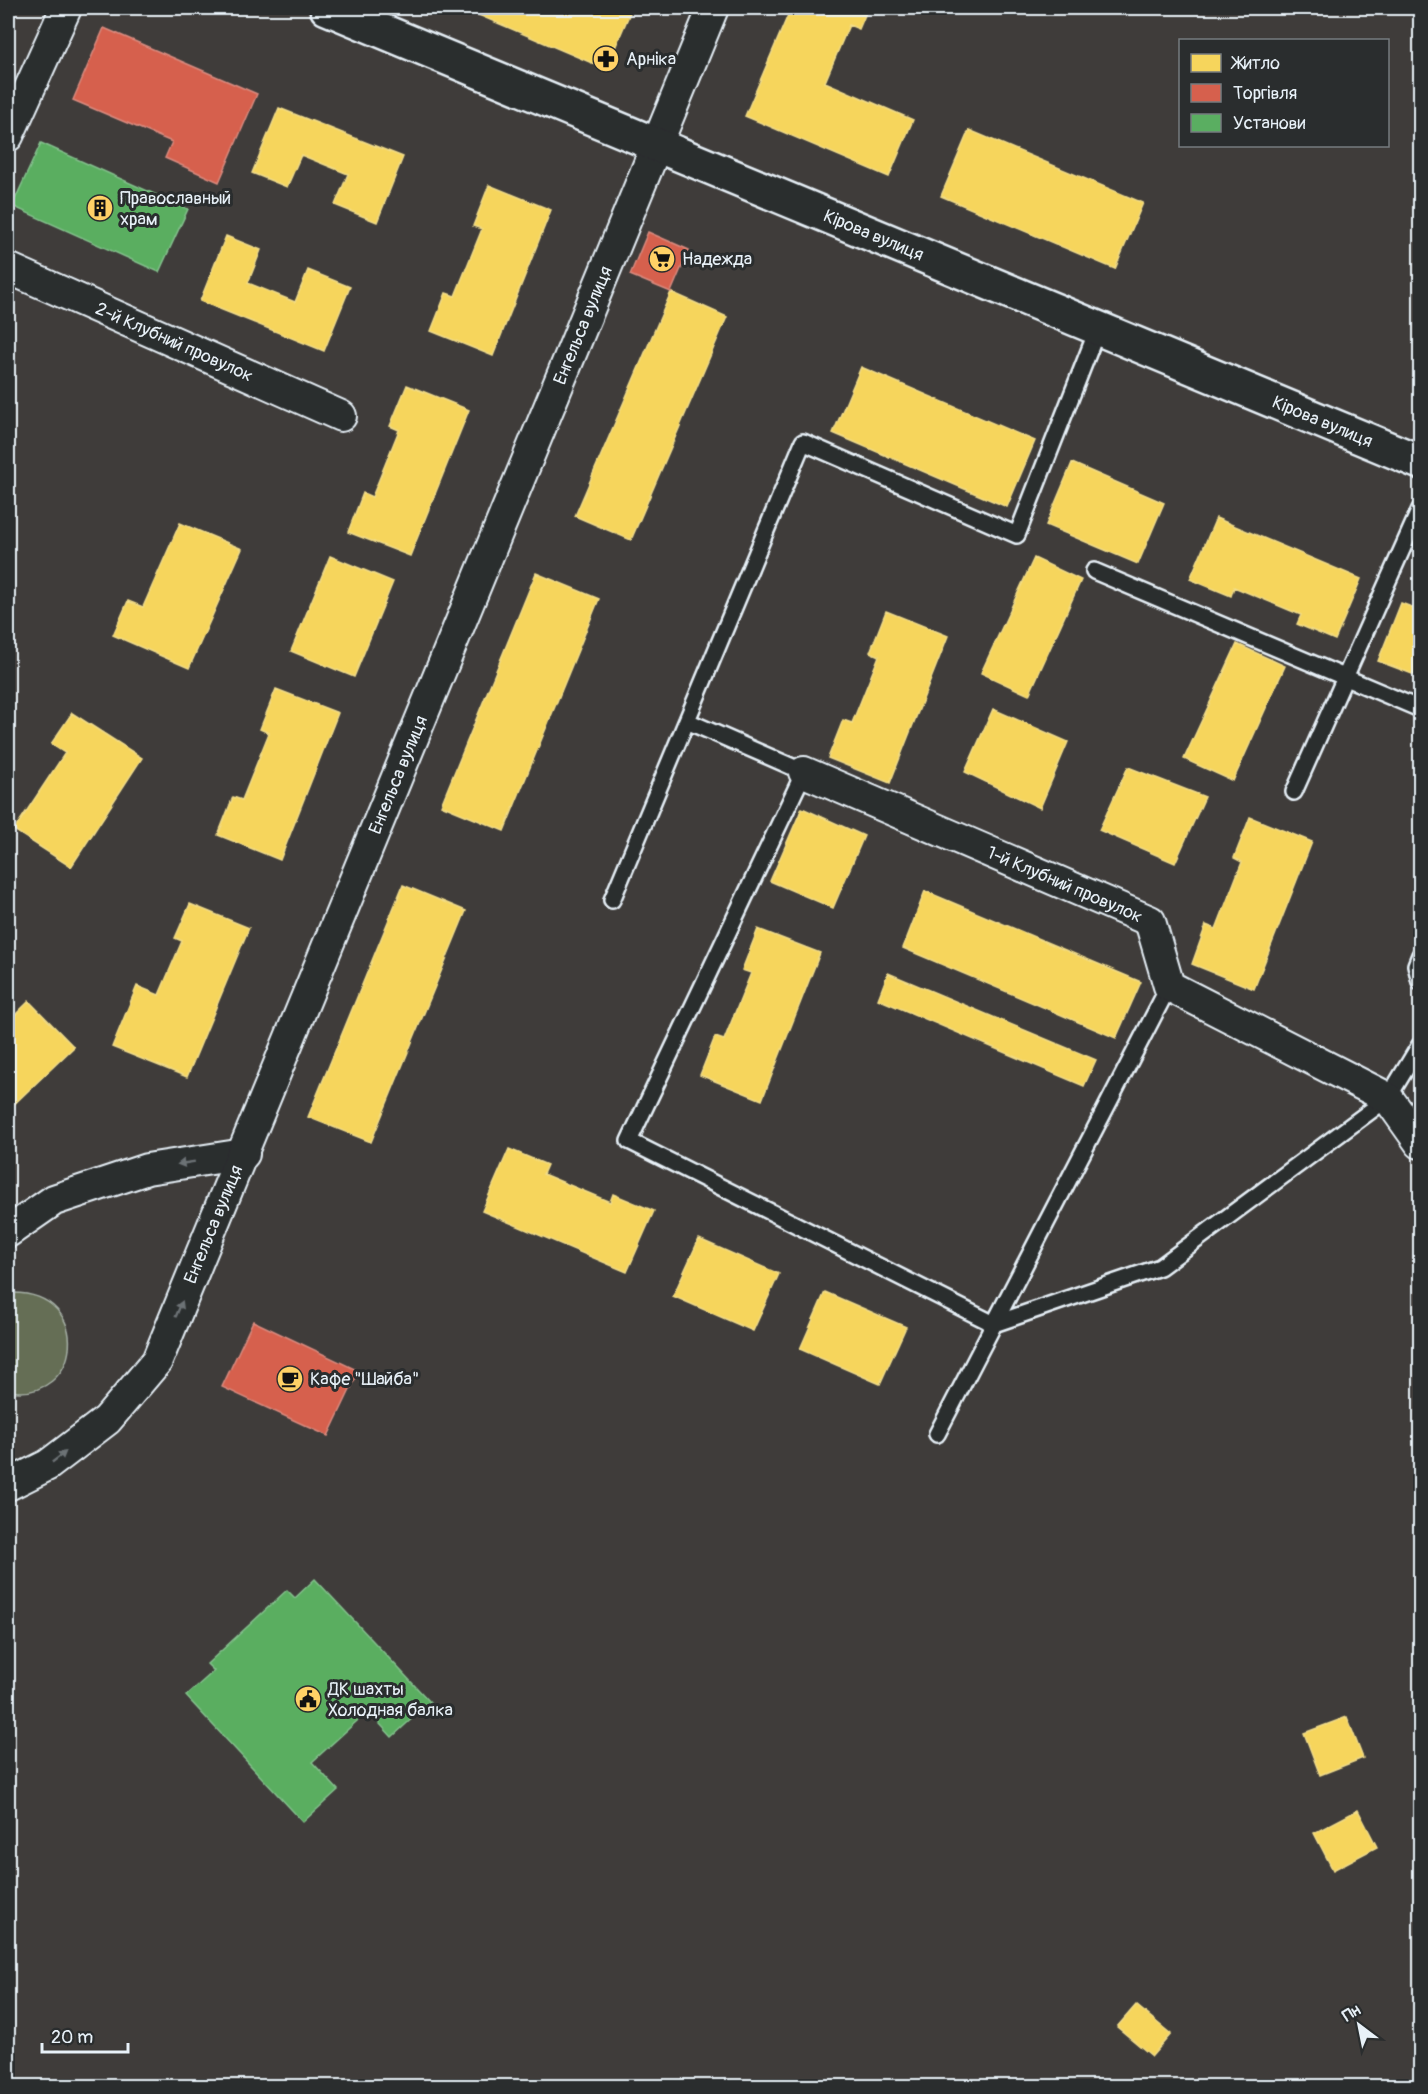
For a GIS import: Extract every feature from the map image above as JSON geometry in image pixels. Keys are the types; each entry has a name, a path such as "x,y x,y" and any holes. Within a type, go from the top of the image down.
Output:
{"street":[{"path":"8,136 66,8"},
{"name":"Кірова вулиця","path":"327,8 1420,462"},
{"name":"Енгельса вулиця","path":"8,1485 48,1466 107,1420 157,1361 244,1154 655,144 713,8"},
{"name":"2-й Клубний провулок","path":"8,268 341,416"},
{"name":"1-й Клубний провулок","path":"804,772 1150,921 1169,987"},
{"path":"1169,987 1388,1098 1420,1143"},
{"path":"8,1232 54,1200 147,1169 244,1154"}],"lane":[{"path":"612,900 803,442 1017,535 1098,328"},
{"path":"1294,792 1420,509"},
{"path":"1094,571 1420,709"},
{"path":"687,721 804,772 629,1141 994,1324 1160,1267 1388,1098 1420,1045"},
{"path":"1420,955 1416,965 1420,982"},
{"path":"937,1434 1169,987"}],"green space":[{"path":"12,1293 39,1297 57,1310 67,1327 69,1346 64,1365 52,1381 33,1390 8,1391 8,1295"}],"building: Житло":[{"path":"462,8 632,8 606,69"},
{"path":"791,8 868,8 859,29 849,25 825,82 913,120 889,177 745,116"},
{"path":"279,108 403,157 377,222 335,205 348,174 301,155 287,187 252,173"},
{"path":"969,130 1143,203 1115,269 941,196"},
{"path":"489,185 551,210 493,356 431,331 446,293 455,296 482,229 473,226"},
{"path":"226,236 261,250 248,283 295,302 308,270 350,287 324,351 200,301"},
{"path":"671,292 727,317 631,540 575,516"},
{"path":"861,367 1035,441 1007,507 833,433"},
{"path":"407,385 469,410 410,556 348,532 363,493 372,497 399,430 390,426"},
{"path":"1072,463 1164,503 1138,564 1046,525"},
{"path":"1216,518 1361,579 1335,640 1297,624 1301,615 1234,587 1231,596 1190,579"},
{"path":"180,523 242,549 189,668 113,635 128,601 143,607"},
{"path":"330,556 393,582 354,677 291,651"},
{"path":"1034,558 1081,580 1029,695 981,673"},
{"path":"536,573 599,599 504,831 441,805"},
{"path":"1401,603 1420,610 1420,677 1378,661"},
{"path":"886,611 948,636 890,783 828,758 843,720 852,723 879,656 870,652"},
{"path":"1237,644 1285,666 1233,781 1184,759"},
{"path":"276,689 338,713 280,860 218,835 233,797 242,800 269,733 260,729"},
{"path":"993,709 1068,742 1040,808 965,772"},
{"path":"72,713 142,758 71,867 14,830 65,753 51,744"},
{"path":"1128,767 1205,797 1175,863 1099,830"},
{"path":"802,808 864,836 833,908 770,881"},
{"path":"1250,817 1312,842 1254,989 1192,964 1206,925 1216,929 1242,862 1234,858"},
{"path":"403,885 466,911 371,1142 308,1117"},
{"path":"925,891 1141,982 1116,1038 903,948"},
{"path":"190,904 249,928 187,1077 112,1047 137,986 159,995 182,941 175,938"},
{"path":"758,929 820,953 762,1100 700,1075 715,1037 724,1040 751,973 742,970"},
{"path":"888,973 1096,1060 1084,1086 878,999"},
{"path":"29,1001 74,1047 8,1110 8,1022"},
{"path":"509,1149 547,1165 543,1174 610,1202 613,1194 654,1211 627,1272 482,1211"},
{"path":"699,1239 779,1274 753,1331 673,1296"},
{"path":"825,1292 906,1327 880,1384 800,1349"},
{"path":"1347,1717 1363,1758 1320,1775 1304,1733"},
{"path":"1358,1810 1377,1847 1333,1870 1314,1833"},
{"path":"1136,2005 1171,2034 1152,2056 1117,2027"}],"building: Торгівля":[{"path":"104,28 257,94 219,182 165,158 172,142 73,100"},
{"path":"648,232 689,250 671,292 630,275"},
{"name":"Кафе \"Шайба\"","path":"253,1321 359,1371 328,1436 222,1387"}],"building: Установи":[{"name":"Православный храм","path":"41,143 188,209 159,272 12,206"},
{"name":"ДК шахты Холодная балка","path":"315,1579 430,1702 392,1737 368,1711 312,1762 338,1790 303,1822 186,1696 214,1671 207,1664 287,1590 295,1598"}],"place":[{"name":"Арніка","path":"606,59"},
{"name":"Православный храм","path":"100,208"},
{"name":"Надежда","path":"662,259"},
{"name":"Кафе \"Шайба\"","path":"290,1379"},
{"name":"ДК шахты Холодная балка","path":"308,1699"}]}
